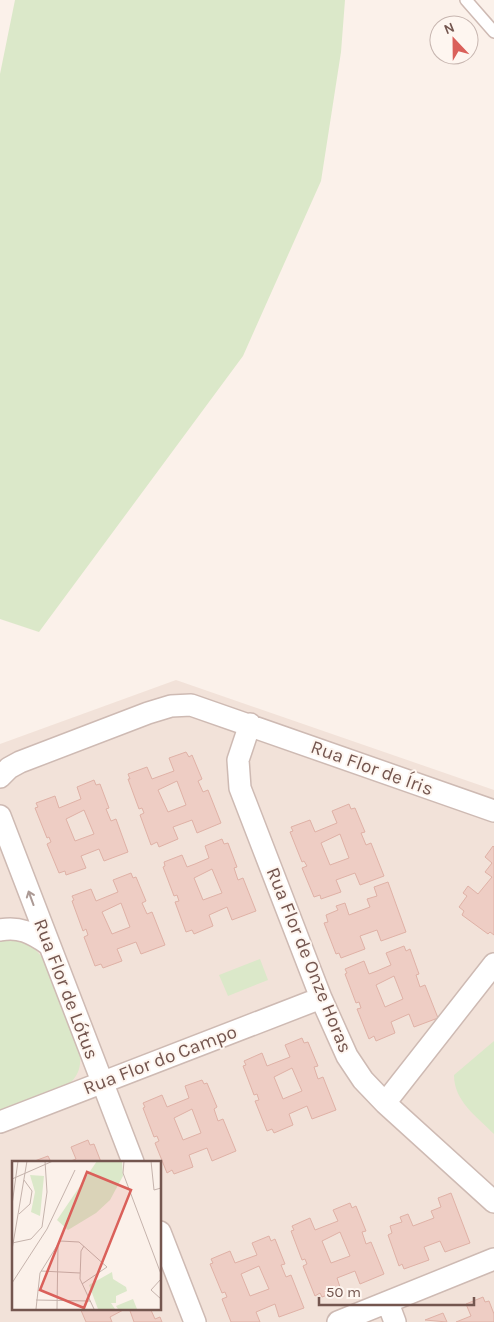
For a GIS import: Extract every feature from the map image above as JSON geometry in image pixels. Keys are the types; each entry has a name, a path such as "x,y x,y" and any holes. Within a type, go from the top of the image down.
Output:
{"street":[{"name":"Rua Flor de Íris","path":"0,777 20,762 148,712 171,706 198,706 494,811"},
{"name":"Rua Flor de Onze Horas","path":"250,724 238,760 240,788 321,998 347,1056 363,1080 385,1103 494,1202"},
{"name":"Rua Flor de Lótus","path":"0,816 132,1161"},
{"path":"0,930 8,928 28,931 48,944"},
{"path":"385,1103 494,964"},
{"name":"Rua Flor do Campo","path":"0,1122 321,998"},
{"path":"161,1234 196,1322"},
{"path":"338,1322 391,1312 494,1259"}],"lane":[{"path":"466,0 494,32"}],"shaded area":[{"path":"176,680 494,790 494,1322 0,1322 0,744"}],"green space":[{"path":"15,0 345,0 341,52 321,181 243,356 39,632 0,619 0,74"},
{"path":"9,939 29,943 43,958 80,1053 80,1067 73,1080 60,1089 17,1106 0,1110 0,942"},
{"path":"260,959 268,980 228,996 219,975"},
{"path":"494,1041 494,1134 473,1114 462,1100 455,1084 454,1075"}],"building":[{"path":"186,752 189,757 192,755 202,779 198,781 203,792 208,790 221,823 197,833 192,820 173,827 178,839 159,847 157,842 151,845 140,815 144,813 142,808 139,809 128,774 147,767 152,779 174,771 169,758","holes":["177,781 186,805 168,812 158,790"]},
{"path":"94,780 96,785 100,784 109,808 106,809 111,821 116,819 128,852 104,861 99,849 81,856 86,868 66,875 65,871 59,873 47,844 51,842 49,837 47,838 35,808 38,807 36,803 55,796 59,808 81,799 77,787","holes":["84,810 94,834 75,841 66,819"]},
{"path":"349,804 351,809 355,808 365,832 361,833 366,845 371,843 384,876 360,885 355,873 336,880 341,892 321,899 320,895 314,897 302,868 307,866 304,861 302,862 290,832 293,831 291,827 310,820 315,832 337,823 332,811","holes":["340,834 349,858 330,865 321,843"]},
{"path":"222,839 224,844 228,843 237,867 234,868 238,880 243,878 256,911 232,920 227,907 209,915 213,926 194,934 192,930 186,932 175,902 179,901 177,895 174,896 163,867 165,866 164,862 182,855 187,867 209,858 205,846","holes":["212,869 222,893 203,900 194,878"]},
{"path":"493,846 494,935 490,932 488,934 462,915 464,911 459,907 467,896 463,893 468,886 478,894 492,877 485,872 492,863 485,857"},
{"path":"131,873 133,878 136,877 146,901 142,903 147,914 152,912 165,945 141,954 136,942 117,949 122,961 103,968 101,964 95,966 84,937 88,935 86,929 83,931 72,896 91,889 96,901 118,892 113,880","holes":["121,903 130,927 112,934 102,912"]},
{"path":"388,882 406,932 381,941 377,930 360,936 365,949 341,958 339,953 336,954 324,923 328,922 326,915 338,910 336,906 345,903 349,915 370,907 367,899 377,896 374,887"},
{"path":"404,946 406,951 410,949 419,974 416,975 420,987 425,985 438,1018 414,1027 409,1014 391,1022 395,1033 376,1041 374,1036 369,1039 357,1009 361,1008 359,1002 356,1003 345,974 347,973 345,969 364,961 369,974 377,971 391,965 386,953","holes":["394,976 403,999 385,1007 376,985"]},
{"path":"302,1038 304,1043 308,1042 318,1066 314,1067 318,1079 323,1077 336,1110 312,1119 307,1106 289,1114 293,1125 274,1133 272,1129 267,1131 255,1101 259,1100 257,1094 254,1095 243,1066 246,1065 244,1061 262,1053 267,1066 290,1057 285,1045","holes":["292,1068 302,1091 283,1099 274,1077"]},
{"path":"202,1080 204,1084 207,1083 217,1107 214,1109 218,1121 223,1119 236,1151 212,1161 207,1148 189,1155 193,1167 174,1174 172,1170 167,1173 155,1143 159,1141 157,1136 154,1137 143,1108 145,1107 143,1103 162,1095 167,1107 189,1098 185,1086","holes":["192,1109 201,1133 183,1140 174,1118"]},
{"path":"88,1140 90,1145 94,1144 101,1161 71,1161 76,1159 71,1147"},
{"path":"48,1156 50,1161 35,1161"},
{"path":"451,1193 470,1243 445,1252 440,1241 424,1247 429,1260 404,1269 402,1264 399,1266 388,1235 392,1233 390,1226 402,1222 400,1217 408,1214 413,1226 434,1218 431,1211 441,1207 438,1198"},
{"path":"350,1203 352,1208 356,1206 366,1231 362,1232 366,1244 371,1242 384,1274 360,1284 355,1271 337,1278 341,1290 322,1297 320,1293 315,1296 303,1266 307,1264 305,1259 302,1260 291,1231 294,1230 292,1226 310,1218 315,1230 338,1221 333,1210","holes":["340,1232 350,1256 331,1263 322,1241"]},
{"path":"269,1236 271,1241 275,1239 285,1264 281,1265 286,1277 291,1275 304,1308 279,1317 275,1304 256,1312 260,1322 231,1322 222,1299 227,1297 225,1292 222,1293 210,1264 213,1263 211,1259 230,1251 235,1263 257,1255 252,1243","holes":["259,1266 269,1289 250,1296 241,1274"]},
{"path":"483,1297 485,1302 489,1301 494,1314 494,1322 456,1322 471,1316 466,1304"},
{"path":"81,1310 123,1310 110,1317 112,1322 86,1322"},
{"path":"130,1310 151,1310 155,1319 160,1317 162,1322 134,1322"},
{"path":"443,1313 447,1322 425,1320"}]}
